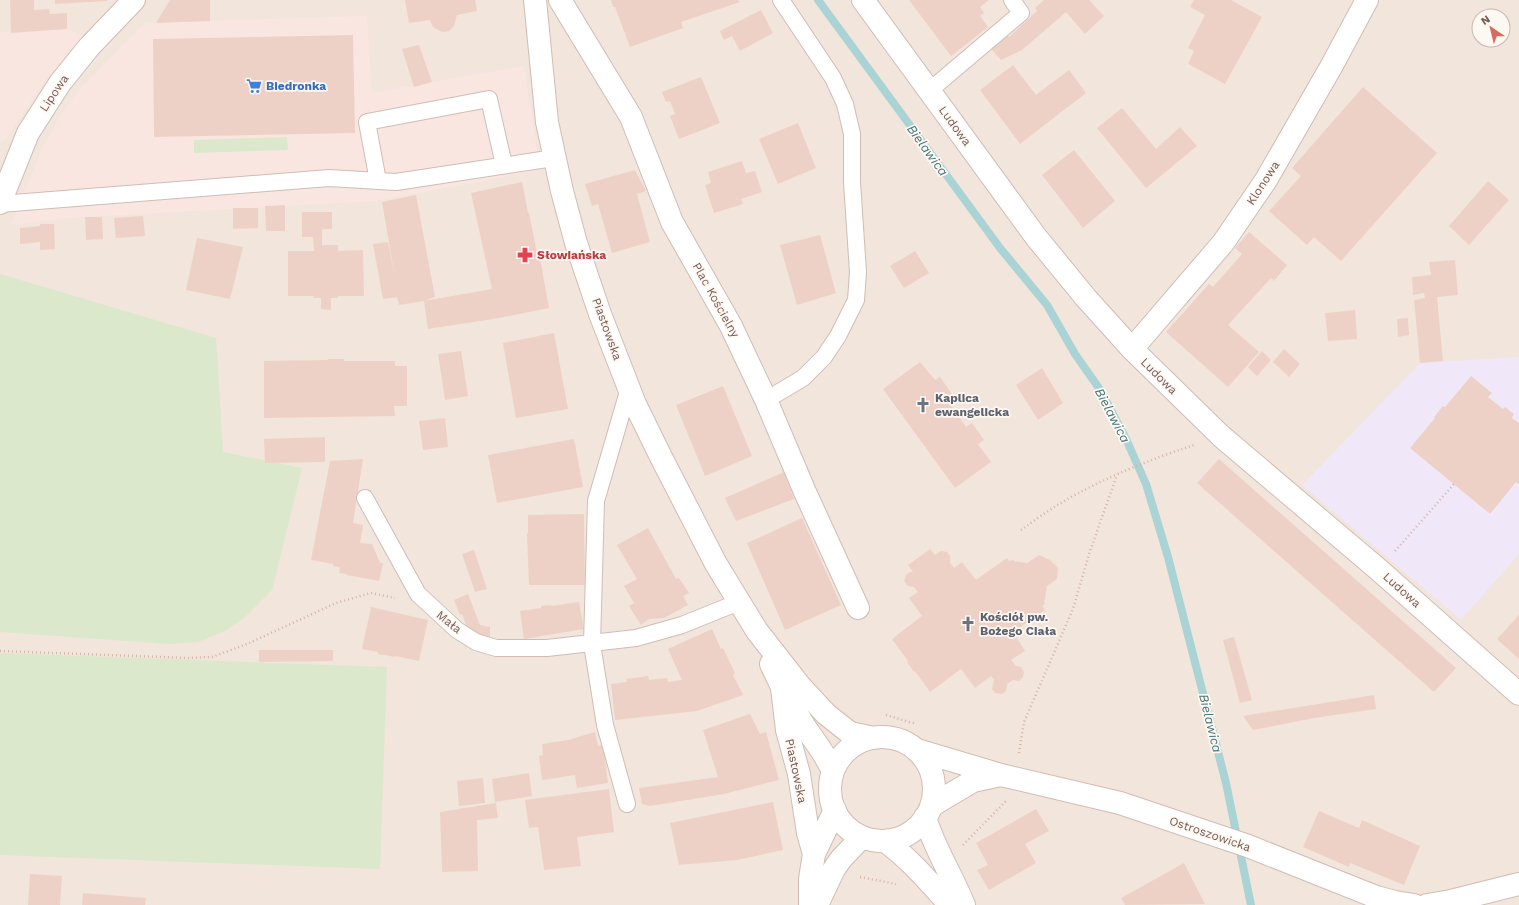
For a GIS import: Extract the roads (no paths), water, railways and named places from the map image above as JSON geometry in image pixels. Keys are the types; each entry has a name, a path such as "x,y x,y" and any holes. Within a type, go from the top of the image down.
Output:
{"street":[{"name":"Lipowa","path":"0,204 28,133 60,83 89,47 134,0"},
{"name":"Piastowska","path":"535,0 547,122 562,191 576,243 600,314 645,424 716,564 757,631 800,686 826,714 850,733 874,738"},
{"name":"Plac Kościelny","path":"560,0 631,117 672,222 731,326 766,400 805,492 858,608"},
{"name":"Ludowa","path":"863,0 1036,237 1086,298 1132,349 1221,436 1379,570 1519,694"},
{"name":"Klonowa","path":"1132,349 1223,243 1262,186 1331,67 1367,0"},
{"name":"Piastowska","path":"757,631 782,688 805,728 826,758 833,772"},
{"name":"Piastowska","path":"782,688 787,730 799,774 808,833 814,854"},
{"path":"928,812 914,829 901,837 885,841 862,837 846,826 835,810 831,798 830,785 833,772 839,760 848,749 860,742 874,738 889,737 904,742 917,750 927,762 932,776 934,792 928,812 930,835 964,905"},
{"name":"Ostroszowicka","path":"917,750 1008,776 1120,803 1248,846 1376,897 1414,905"},
{"name":"Ostroszowicka","path":"928,812 974,781 1008,776"},
{"path":"810,905 810,879 814,854 835,810"},
{"path":"817,905 834,869 841,859 862,837"},
{"path":"885,841 902,853 927,878 950,905"},
{"path":"1427,905 1451,901 1489,898 1519,884"}],"lane":[{"path":"766,400 803,378 824,357 838,336 856,300 858,272 852,182 852,134 845,104 833,78 781,0"},
{"path":"929,91 1021,13 1012,0"},
{"path":"378,181 367,122 489,98 504,165"},
{"path":"0,204 329,178 396,182 554,158"},
{"path":"627,804 605,725 592,644 596,501 629,388"},
{"name":"Mała","path":"365,498 418,594 457,630 476,642 496,648 547,648 636,638 682,625 739,602"}],"waterway":[{"name":"Bielawica","path":"818,0 1000,248 1047,305 1075,354 1101,391 1126,439 1146,484 1168,557 1226,783 1251,905"}],"place":[{"name":"Biedronka","path":"254,86"},
{"name":"Słowiańska","path":"525,255"},
{"name":"Kaplica ewangelicka","path":"923,405"},
{"name":"Kościół pw. Bożego Ciała","path":"968,624"}]}
